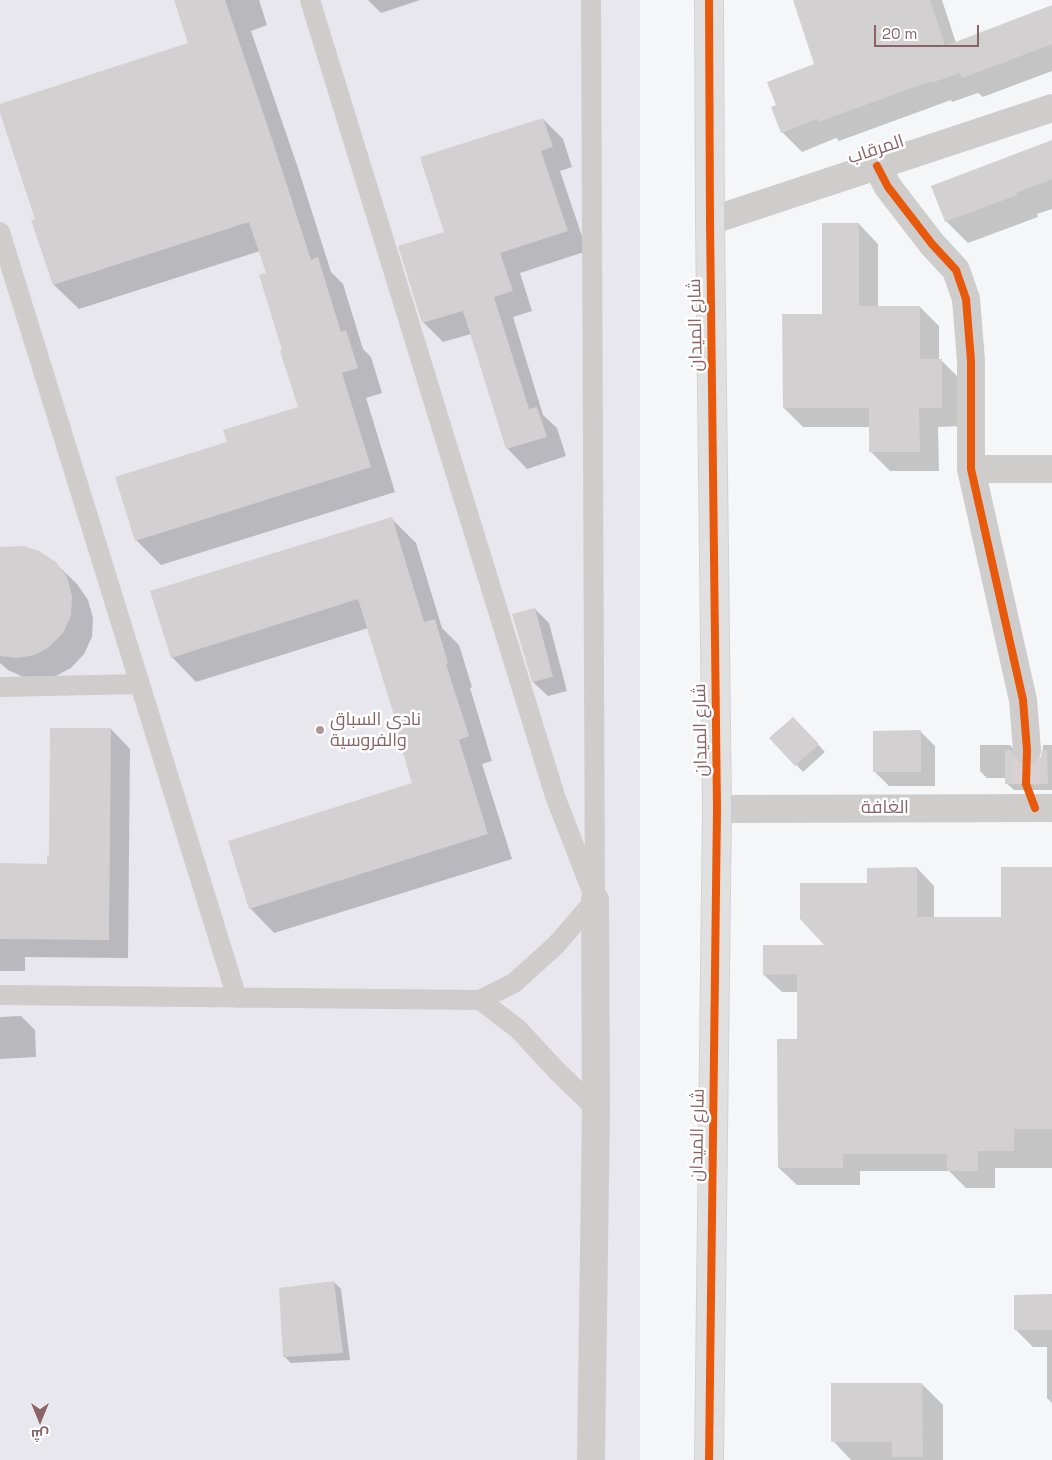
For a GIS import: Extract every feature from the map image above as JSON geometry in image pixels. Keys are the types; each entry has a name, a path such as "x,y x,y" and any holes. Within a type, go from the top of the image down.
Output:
{"street":[{"name":"شارع الميدان","path":"709,0 717,809 709,1460"},
{"name":"المرقاب","path":"710,222 1052,108"},
{"path":"877,166 888,187 932,244 956,270 966,299 972,361 972,469 1023,700 1027,750"},
{"path":"972,469 1052,469"},
{"name":"الغافة","path":"717,809 1038,800"},
{"path":"590,1460 596,1109 595,900"}],"lane":[{"path":"310,0 555,796 595,900"},
{"path":"0,995 480,1000 514,983 556,944 595,900 591,0"},
{"path":"0,232 237,998"},
{"path":"0,687 140,684"},
{"path":"480,1000 518,1029 596,1109"}],"shaded area":[{"name":"نادي السباق والفروسية","path":"0,0 640,0 640,1460 0,1460"}],"building":[{"path":"174,0 225,0 311,260 318,257 341,332 346,330 358,368 342,373 371,467 135,541 115,477 227,442 223,430 298,407 259,275 266,273 249,222 53,285 31,220 35,219 0,113 0,104 188,43"},
{"path":"793,0 930,0 945,46 1052,5 1052,44 962,78 960,73 931,83 931,81 818,122 817,119 781,133 771,107 776,105 767,82 814,64"},
{"path":"543,118 553,147 541,151 568,231 500,253 513,291 494,297 529,409 537,407 547,437 506,449 463,311 422,323 398,246 444,232 420,157"},
{"path":"1052,140 1052,179 1016,193 1017,195 945,222 931,186"},
{"path":"822,223 859,223 859,306 920,306 920,359 942,359 942,408 919,408 920,452 869,452 869,408 783,408 782,314 822,314"},
{"path":"392,517 424,622 435,619 448,663 446,664 469,736 459,740 488,834 249,909 228,841 412,783 392,715 394,715 358,599 171,658 150,591"},
{"path":"24,546 39,551 56,562 67,577 72,596 71,616 63,633 49,647 35,655 18,658 0,656 0,547"},
{"path":"535,608 553,677 532,682 512,614"},
{"path":"793,717 819,744 795,766 769,738"},
{"path":"50,728 111,728 109,940 0,939 0,863 47,864 47,855 49,855"},
{"path":"921,730 921,772 873,772 873,731"},
{"path":"1005,750 1011,750 1014,759 1020,764 1028,766 1036,763 1041,757 1042,750 1047,750 1048,784 1005,784"},
{"path":"917,867 917,917 1001,917 1001,867 1052,867 1052,1129 1014,1129 1014,1151 978,1151 978,1171 947,1171 947,1154 843,1154 843,1168 778,1168 777,1039 797,1039 797,974 763,975 763,945 824,945 800,919 800,883 867,883 867,868"},
{"path":"334,1281 343,1353 283,1357 279,1288"},
{"path":"1052,1294 1052,1330 1014,1330 1014,1295"},
{"path":"831,1383 922,1383 923,1457 892,1457 892,1442 831,1442"}],"tunnel":[{"path":"1026,784 1027,750"}],"cycle path":[{"path":"709,0 717,809 709,1460"},
{"path":"877,166 888,187 932,244 956,270 966,299 971,361 971,469 1023,700 1027,750 1026,784 1035,808"}],"place":[{"name":"نادي السباق والفروسية","path":"320,730"}]}
